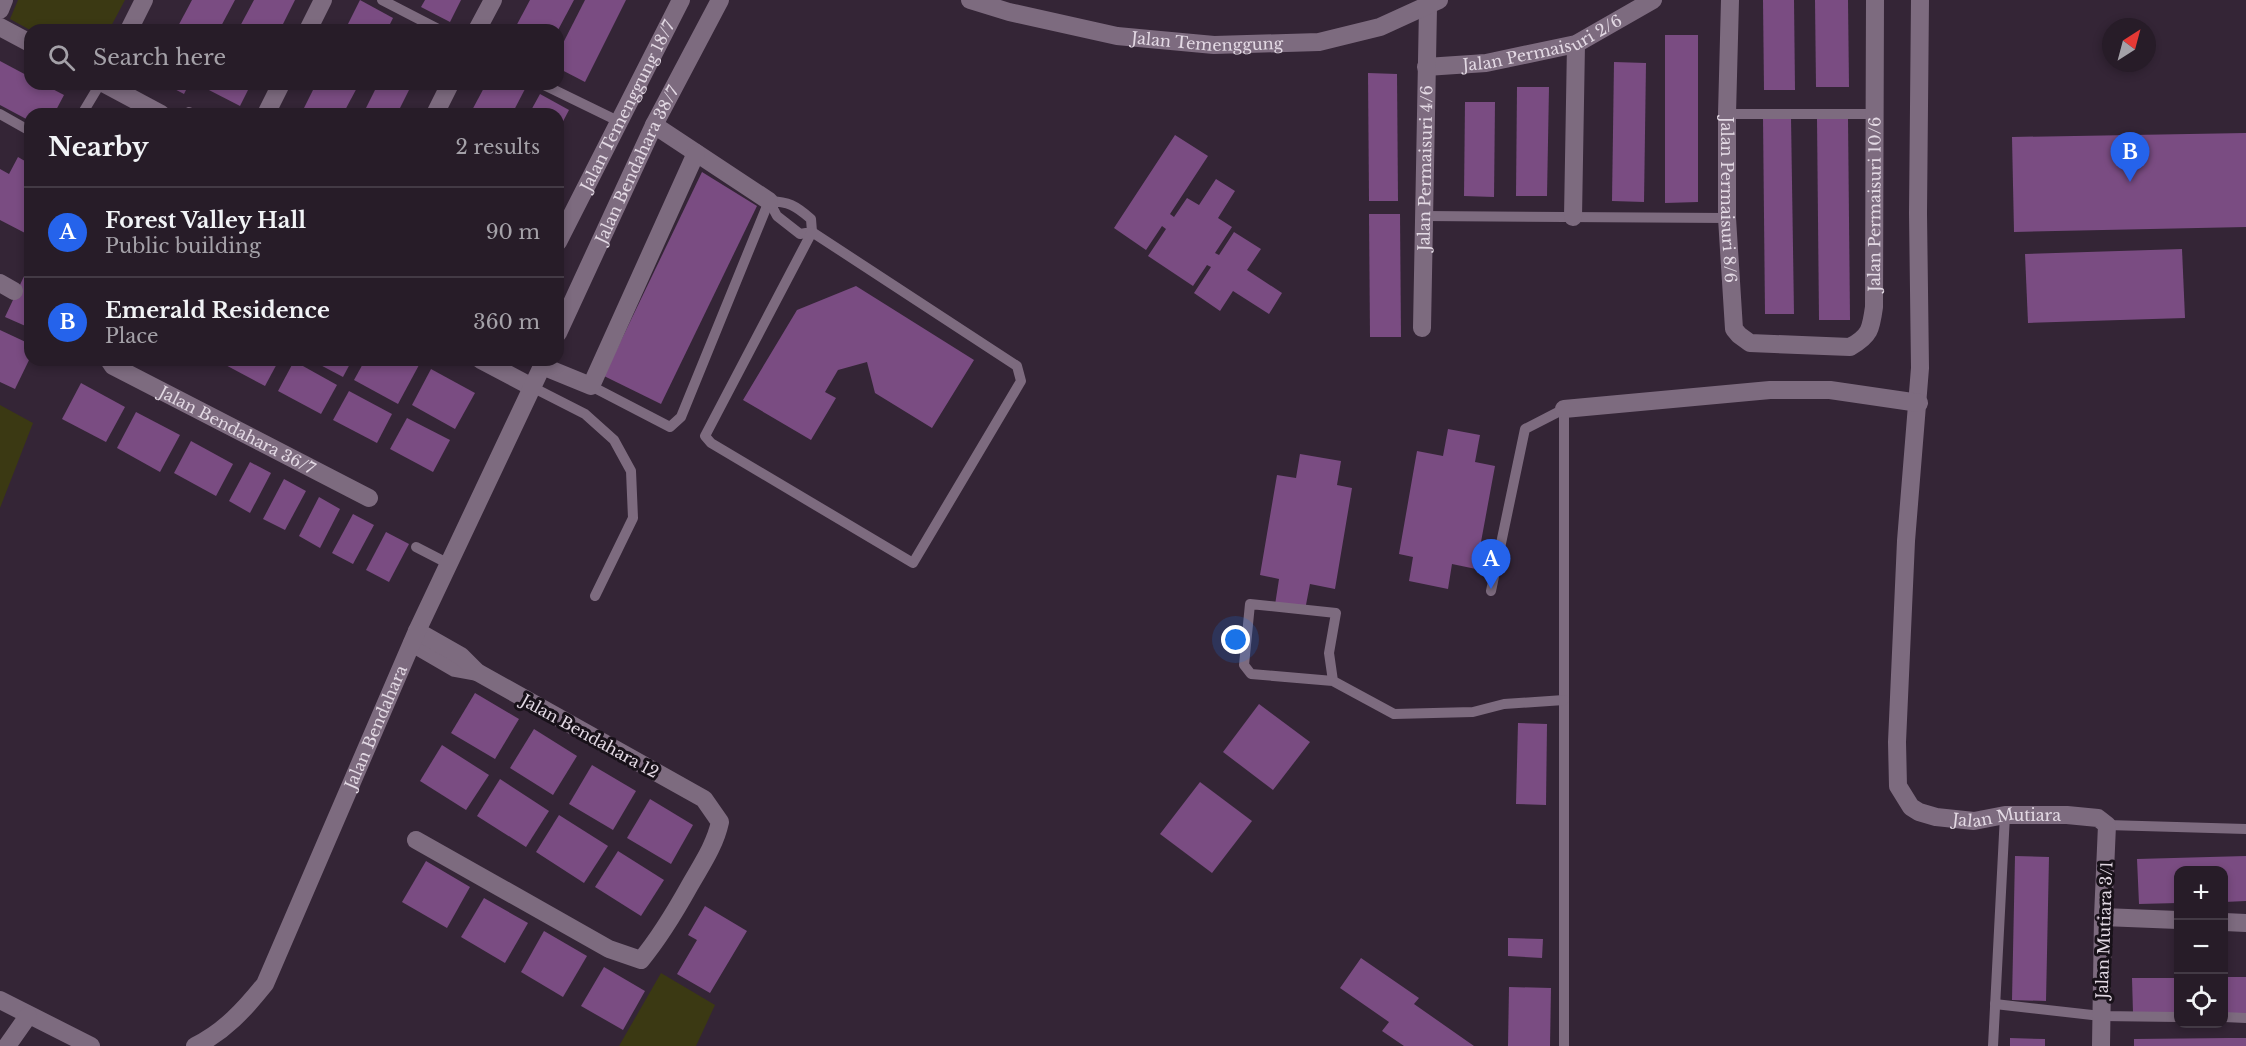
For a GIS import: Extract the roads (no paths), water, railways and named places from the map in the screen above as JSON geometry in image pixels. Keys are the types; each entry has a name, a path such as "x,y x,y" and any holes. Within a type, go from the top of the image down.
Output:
{"street":[{"path":"0,10 4,0"},
{"path":"132,24 144,0"},
{"path":"311,24 323,0"},
{"path":"480,24 493,0"},
{"name":"Jalan Temenggung 18/7","path":"564,230 681,0"},
{"name":"Jalan Bendahara 38/7","path":"564,320 654,125 720,0"},
{"name":"Jalan Temenggung","path":"970,0 1009,12 1117,36 1214,45 1319,42 1380,27 1433,3"},
{"name":"Jalan Permaisuri 2/6","path":"1426,67 1486,63 1576,44 1653,0"},
{"name":"Jalan Permaisuri 8/6","path":"1730,0 1727,114 1728,218 1734,328 1750,343 1798,345"},
{"name":"Jalan Permaisuri 10/6","path":"1798,345 1850,347 1862,340 1871,329 1874,307 1875,0"},
{"path":"1564,410 1770,390 1830,390 1919,403 1920,0"},
{"name":"Jalan Permaisuri 4/6","path":"1422,328 1426,67 1433,3"},
{"path":"0,27 24,40"},
{"path":"1573,217 1576,44"},
{"path":"116,90 150,108"},
{"path":"269,108 278,90"},
{"path":"438,108 447,90"},
{"path":"654,125 769,201"},
{"path":"550,366 591,386 696,153"},
{"name":"Jalan Bendahara 36/7","path":"113,366 369,498"},
{"path":"492,366 532,387 542,366"},
{"name":"Jalan Bendahara","path":"195,1046 223,1029 246,1008 265,984 415,637 532,387"},
{"name":"Jalan Mutiara","path":"1919,403 1906,541 1898,786 1911,807 1936,817 1974,821 2005,815 2067,815 2102,821"},
{"name":"Jalan Bendahara 12","path":"415,637 455,668 477,672 704,799 720,822 716,839 661,935 641,960 609,949 416,840"},
{"name":"Jalan Mutiara 3/1","path":"2101,1046 2102,821"},
{"path":"2103,917 2174,920"},
{"path":"2228,922 2246,923"},
{"path":"2,1005 91,1046"},
{"path":"7,1046 28,1016"}],"lane":[{"path":"382,0 428,24"},
{"path":"86,108 96,90"},
{"path":"554,90 618,121"},
{"path":"0,114 24,127"},
{"path":"1727,114 1875,114"},
{"path":"769,201 777,216 800,234 812,232 1017,366 1021,381 912,563 711,443 705,436 812,232 811,219 801,210 788,202 769,201"},
{"path":"591,386 670,428 681,417 769,201"},
{"path":"1424,216 1728,218"},
{"path":"532,387 585,414 614,440 632,471 633,518 595,596"},
{"path":"1491,591 1525,429 1564,410 1564,1046"},
{"path":"416,547 449,564"},
{"path":"1333,681 1329,653 1336,613 1250,604 1244,665 1251,674 1333,681 1394,714 1473,712 1504,704 1564,700"},
{"path":"1993,1046 2005,815"},
{"path":"2102,821 2246,829"},
{"path":"1995,1004 2102,1016 2174,1017"},
{"path":"2228,1017 2246,1017"}],"place":[{"name":"Emerald Residence","path":"2130,182"},
{"name":"Forest Valley Hall","path":"1491,589"}]}
